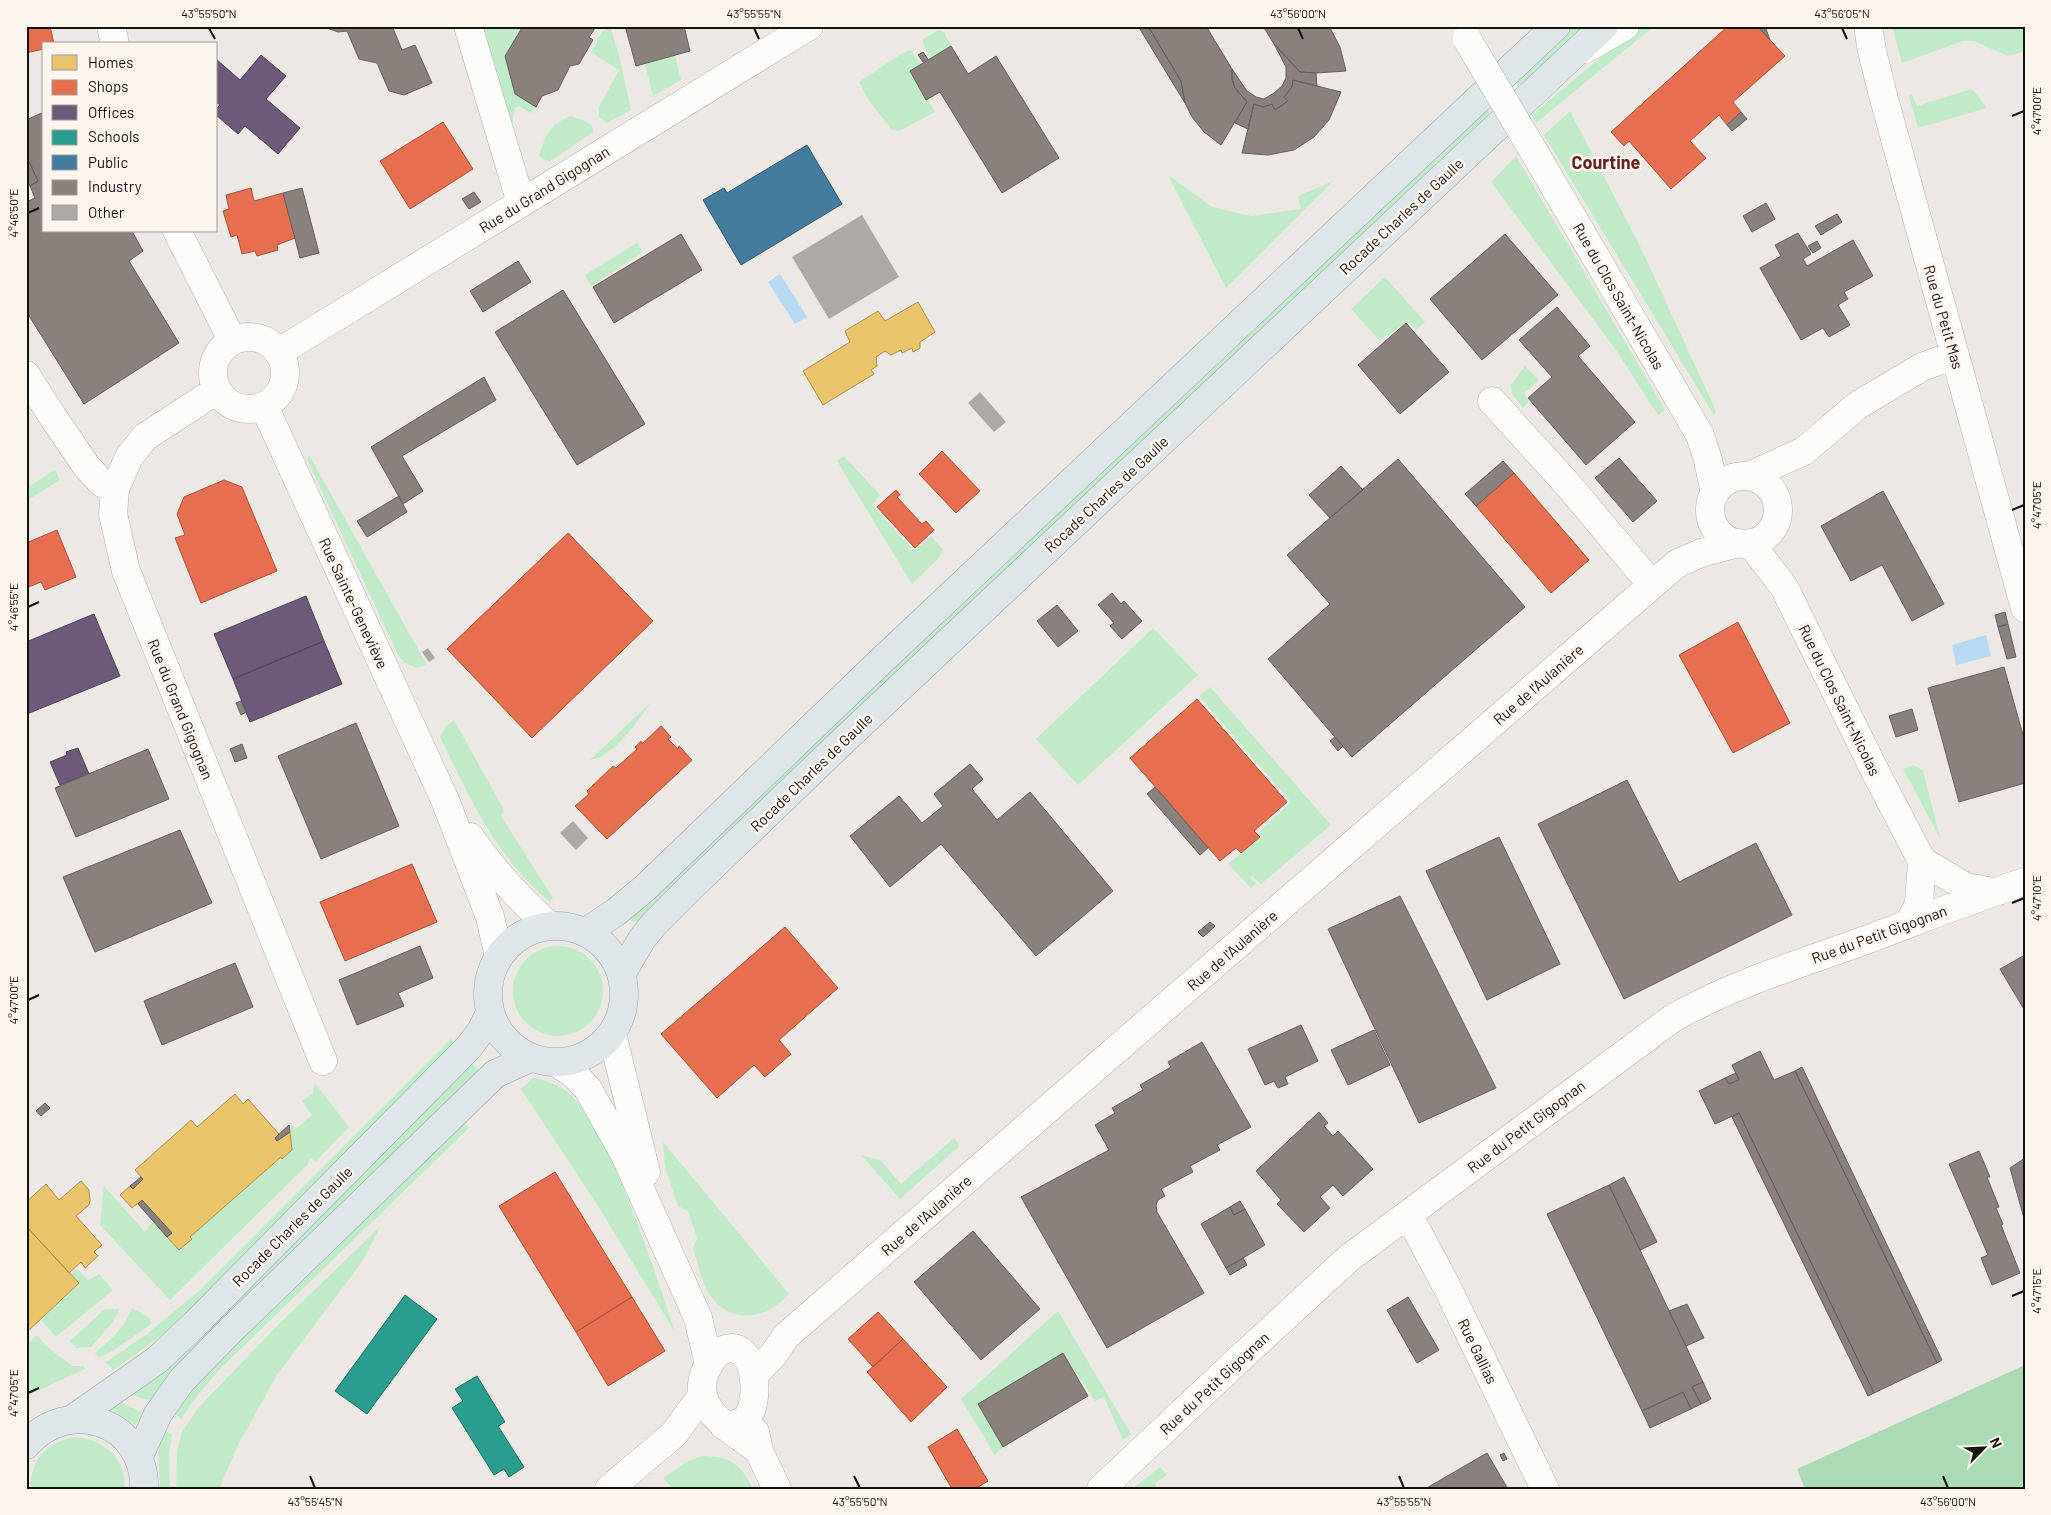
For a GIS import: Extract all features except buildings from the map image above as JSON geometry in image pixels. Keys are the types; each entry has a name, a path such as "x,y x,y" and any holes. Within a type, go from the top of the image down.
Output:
{"main road":[{"name":"Rocade Charles de Gaulle","path":"586,932 616,912 645,888 880,662 1556,26"},
{"name":"Rocade Charles de Gaulle","path":"622,973 642,939 654,924 691,887 842,742 1604,26"},
{"path":"548,925 567,926 586,932 601,942 614,956 622,973 625,994 622,1015 612,1034 597,1050 591,1053 578,1059 557,1063 543,1062 530,1058 512,1047 498,1032 490,1013 487,993 490,974 499,956 512,941 529,931 548,925"},
{"name":"Rocade Charles de Gaulle","path":"74,1418 157,1360 195,1324 468,1048 490,1013"},
{"name":"Rocade Charles de Gaulle","path":"139,1456 158,1414 182,1380 230,1331 495,1074 530,1058"},
{"path":"26,1445 36,1434 54,1423 74,1418 94,1420 112,1427 127,1439 139,1456 145,1476 144,1489"}],"street":[{"path":"110,26 114,42"},
{"path":"468,26 521,203"},
{"name":"Rue du Grand Gigognan","path":"279,352 809,26"},
{"path":"1568,58 1625,26"},
{"path":"1852,26 1870,39"},
{"name":"Rue du Clos Saint-Nicolas","path":"1464,32 1700,435 1708,460 1713,503"},
{"name":"Rue du Petit Mas","path":"1870,39 1954,354 2025,608"},
{"path":"178,232 232,340"},
{"path":"250,336 266,340 279,352 285,367 284,383 277,397 264,406 251,410 238,408 225,401 217,390 212,376 214,362 221,349 232,340 250,336"},
{"path":"1747,476 1804,451 1858,405 1922,367 1954,354"},
{"path":"26,375 87,467 102,483 115,489"},
{"name":"Rue du Grand Gigognan","path":"217,390 145,437 129,457 115,489 113,514 126,571 323,1061"},
{"path":"1492,401 1570,487 1652,585"},
{"name":"Rue Sainte-Geneviève","path":"264,406 444,800"},
{"name":"Rue du Clos Saint-Nicolas","path":"1700,435 1747,476"},
{"path":"1777,500 1766,484 1758,478 1747,476 1733,477 1722,484 1713,503 1714,524 1728,540 1744,543 1760,540 1770,532 1776,523 1778,512 1777,500 1785,481 1804,451"},
{"name":"Rue de l'Aulanière","path":"1678,563 1713,503"},
{"name":"Rue du Clos Saint-Nicolas","path":"1744,543 1784,587 1875,772 1922,861"},
{"name":"Rue de l'Aulanière","path":"754,1375 774,1354 786,1336 1678,563 1701,553 1744,543"},
{"path":"444,800 486,861 518,897 548,925"},
{"path":"444,800 490,917 499,956"},
{"path":"1909,923 1919,904 1922,861 1966,888 1993,892"},
{"name":"Rue du Petit Gigognan","path":"1101,1489 1235,1362 1349,1258 1673,1018 1716,995 1993,892 2025,882"},
{"path":"612,1034 662,1234"},
{"path":"557,1063 574,1074 588,1089 625,1155 698,1318 709,1364"},
{"name":"Rue Gallias","path":"1408,1214 1447,1286 1545,1489"},
{"path":"674,1434 740,1422 749,1412 754,1402 754,1375 748,1359 698,1318"},
{"name":"Rue de l'Aulanière","path":"736,1349 786,1336"},
{"path":"736,1349 716,1354 709,1364 702,1383 703,1394 707,1404 722,1424 759,1451"},
{"path":"609,1489 674,1434 703,1394"},
{"path":"749,1412 759,1451 778,1489"}],"green space":[{"path":"486,26 523,26 505,56 515,94 536,107 531,113 519,106 515,108 512,125 482,34"},
{"path":"610,26 619,55 631,110 607,123 599,117 599,107 619,70 591,52 601,33"},
{"path":"1567,26 1594,26 1523,95 1514,78"},
{"path":"1638,26 1654,26 1536,123 1532,115"},
{"path":"1892,26 2025,26 2025,51 2008,56 1974,41 1963,41 1902,63"},
{"path":"939,30 944,32 951,46 931,58 924,46 923,39"},
{"path":"911,50 920,64 910,71 935,112 899,131 892,130 869,101 859,82 901,54"},
{"path":"675,55 681,80 653,96 645,64"},
{"path":"1972,89 1987,108 1918,128 1909,96 1912,95 1917,106"},
{"path":"1486,106 1493,120 642,921 632,922 629,917"},
{"path":"1570,111 1641,248 1716,411 1714,415 1544,135"},
{"path":"571,116 583,120 592,126 593,132 549,162 539,156 549,131 558,123"},
{"path":"1516,156 1665,410 1658,415 1616,350 1491,182"},
{"path":"1168,175 1212,207 1251,216 1301,209 1298,196 1333,181 1226,288"},
{"path":"637,243 643,252 591,286 585,275"},
{"path":"1385,277 1425,322 1416,330 1407,321 1380,341 1351,309"},
{"path":"1525,366 1539,380 1524,393 1529,402 1523,408 1512,394 1511,385"},
{"path":"309,455 427,665 416,668 404,662 398,655 307,459"},
{"path":"844,456 880,495 872,505 914,551 931,536 943,550 938,559 912,584 837,461"},
{"path":"55,470 60,480 26,501 26,488"},
{"path":"1153,628 1198,675 1078,785 1036,739"},
{"path":"1210,687 1331,825 1261,884 1252,876 1250,879 1256,883 1251,888 1228,864 1262,836 1259,832 1291,802 1199,696"},
{"path":"651,702 625,737 608,752 590,760"},
{"path":"454,720 504,810 501,816 553,898 550,902 531,884 499,846 474,805 440,737 446,726"},
{"path":"1913,765 1923,770 1940,838 1903,769"},
{"path":"558,946 575,949 590,959 600,974 603,991 600,1008 590,1023 575,1033 558,1036 541,1033 526,1023 516,1008 513,991 516,974 526,959 541,949"},
{"path":"451,1039 456,1044 212,1295 153,1342 113,1370 106,1362 147,1334 200,1290"},
{"path":"471,1062 483,1074 153,1402 130,1394"},
{"path":"533,1078 554,1084 569,1093 582,1107 596,1129 608,1152 630,1205 675,1332 598,1206 521,1089"},
{"path":"315,1083 349,1127 316,1161 310,1158 308,1164 170,1300 100,1225 104,1186 145,1232 153,1221 180,1250 192,1239 190,1237 281,1157 292,1150 289,1125 297,1128 312,1115 302,1101 313,1093"},
{"path":"462,1121 469,1128 221,1368 200,1392 181,1419 173,1413 210,1369"},
{"path":"954,1138 959,1146 900,1199 861,1155 880,1160 901,1184"},
{"path":"663,1142 789,1294 770,1309 749,1316 738,1315 719,1305 710,1295 702,1278 693,1248 697,1238 688,1211 678,1206 665,1167"},
{"path":"380,1227 362,1262 277,1375 238,1445 219,1489 176,1489 177,1451 182,1432 199,1407 278,1325"},
{"path":"77,1269 88,1280 99,1274 113,1290 56,1337 41,1320 79,1283 71,1274"},
{"path":"132,1308 149,1318 151,1324 99,1358 95,1353 126,1322"},
{"path":"105,1309 120,1309 112,1323 91,1347 76,1348 70,1341"},
{"path":"1058,1311 1131,1434 1123,1440 1104,1397 1095,1401 1063,1353 978,1404 1003,1447 995,1455 961,1399"},
{"path":"37,1335 45,1345 72,1366 84,1366 85,1369 26,1396 26,1345"},
{"path":"2025,1365 2025,1489 1805,1489 1797,1469"},
{"path":"117,1400 143,1413 135,1425 107,1407"},
{"path":"163,1429 172,1435 169,1454 170,1489 160,1489 158,1443"},
{"path":"77,1437 96,1442 112,1453 122,1469 124,1489 31,1489 33,1469 43,1453 58,1442"},
{"path":"702,1456 712,1456 734,1463 744,1473 753,1489 673,1489 663,1478 688,1461"},
{"path":"1160,1467 1167,1475 1155,1483 1157,1489 1138,1489 1136,1486"}],"water":[{"path":"780,274 807,317 795,324 768,282"},
{"path":"1986,635 1991,656 1956,665 1952,645"}],"district":[{"name":"Courtine","path":"1606,162"}]}
